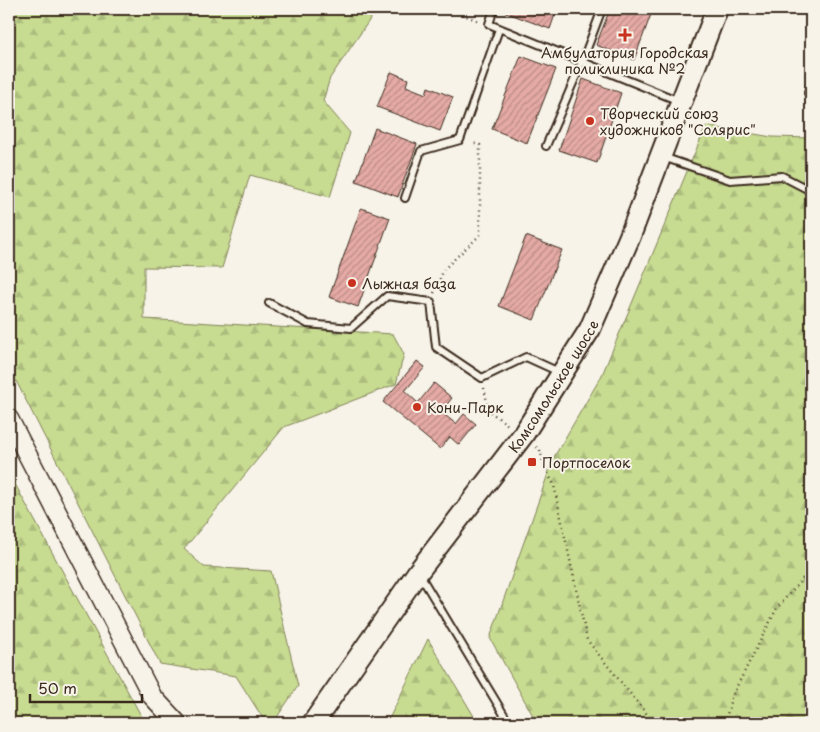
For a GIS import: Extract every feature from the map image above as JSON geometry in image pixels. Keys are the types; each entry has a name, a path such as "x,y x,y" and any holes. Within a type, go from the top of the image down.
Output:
{"main road":[{"name":"Комсомольское шоссе","path":"313,723 418,572 523,435 590,329 630,236 717,9"}],"street":[{"path":"9,419 152,696 177,723"}],"lane":[{"path":"494,9 488,24 680,102"},
{"path":"546,146 582,62 602,9"},
{"path":"405,198 421,152 460,140 499,29"},
{"path":"811,84 808,93 811,94"},
{"path":"660,156 730,180 782,176 811,191"},
{"path":"269,303 308,324 351,328 386,296 431,302 436,347 482,378 526,357 563,374"},
{"path":"418,572 509,723"}],"path":[{"path":"448,9 488,24"},
{"path":"431,302 444,269 480,235 480,145 460,140"},
{"path":"544,466 554,485 586,640 654,723"},
{"path":"725,723 730,698 777,608 811,569"}],"green space":[{"path":"9,9 377,9 330,78 323,101 350,133 330,197 250,175 222,268 144,267 144,319 393,334 404,354 396,384 284,427 184,549 204,567 271,571 298,686 273,723 266,723 236,676 160,664 9,367"},
{"path":"706,126 772,137 811,138 811,723 537,723 490,638 554,457 602,375"},
{"path":"9,473 145,723 9,723"},
{"path":"428,639 478,723 387,723"}],"building":[{"path":"507,9 557,9 550,29 505,12"},
{"path":"610,9 653,9 634,60 596,45"},
{"path":"521,56 556,69 527,143 492,129"},
{"path":"391,72 408,79 406,86 426,94 428,87 453,97 440,131 377,107"},
{"name":"Творческий союз художников \"Солярис\"","path":"583,79 621,93 597,163 559,150"},
{"path":"375,128 417,144 398,197 356,181"},
{"path":"361,208 390,218 358,307 329,297"},
{"path":"526,236 562,250 534,320 499,306"},
{"name":"Кони-Парк","path":"417,361 425,367 405,391 418,403 434,383 452,398 441,412 456,424 464,414 476,424 459,445 450,437 440,449 383,402"}],"place":[{"name":"Амбулатория Городская поликлиника №2","path":"625,35"},
{"name":"Творческий союз художников \"Солярис\"","path":"590,121"},
{"name":"Лыжная база","path":"352,283"},
{"name":"Кони-Парк","path":"417,407"},
{"name":"Портпоселок","path":"532,462"}]}
